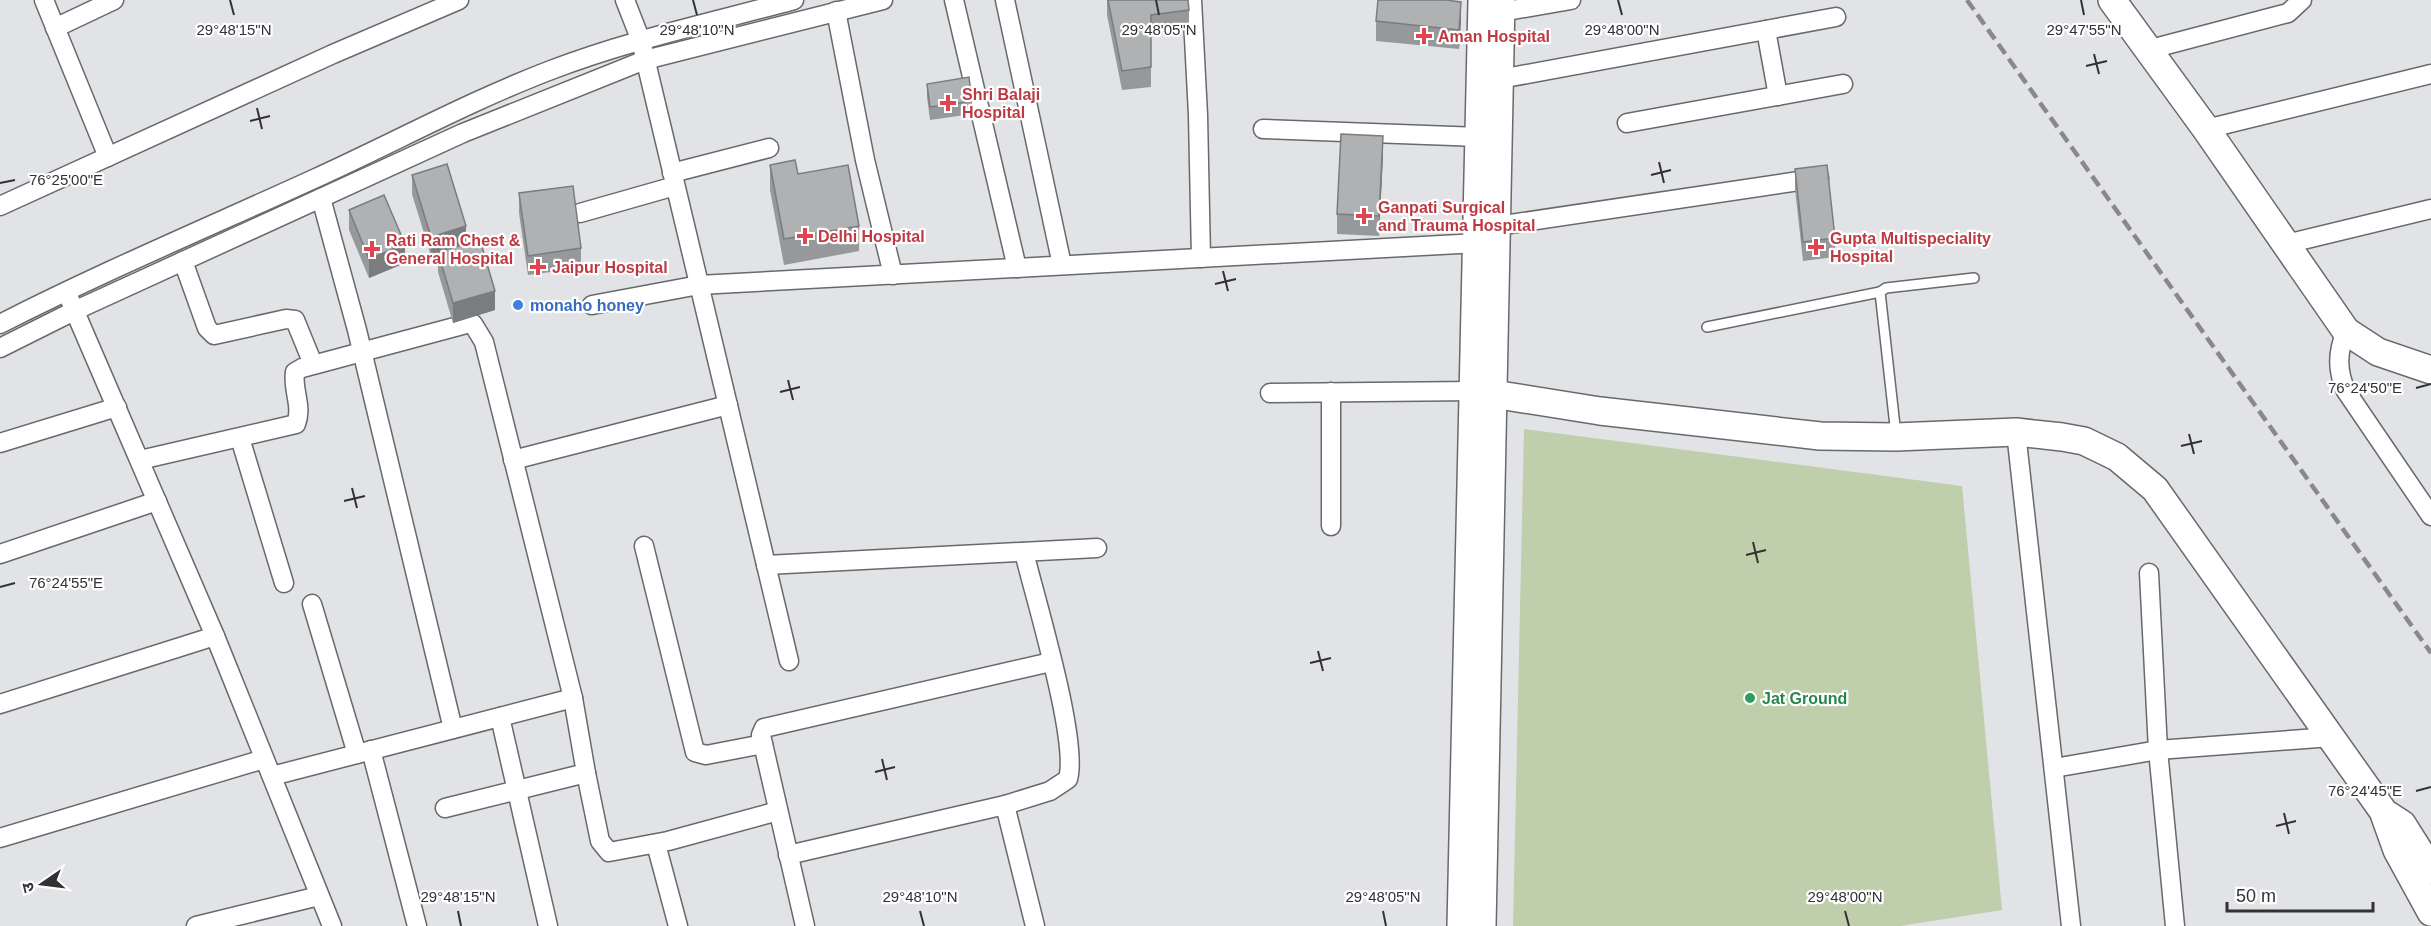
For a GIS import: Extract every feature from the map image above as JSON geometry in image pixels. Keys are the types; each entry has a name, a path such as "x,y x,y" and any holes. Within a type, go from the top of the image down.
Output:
{"main road":[{"path":"2112,0 2206,129 2346,331 2378,352 2431,370"},
{"path":"1461,926 1478,645 1487,235 1500,79 1495,4"},
{"path":"1487,235 1480,137 1495,4"},
{"path":"1484,392 1600,411 1820,436 1896,437 2016,432 2084,441 2116,458 2156,489 2383,811 2397,850 2431,912"},
{"path":"1478,645 1482,926"},
{"path":"2383,811 2402,824 2431,870"}],"street":[{"path":"44,0 108,157"},
{"path":"55,28 114,0"},
{"path":"0,206 426,6 459,0"},
{"path":"625,0 641,41 789,661"},
{"path":"0,324 66,291 318,177 470,104 552,70 641,41 793,0"},
{"path":"0,348 74,311 463,133 645,60 883,0"},
{"path":"954,0 1017,268"},
{"path":"1005,0 1062,265"},
{"path":"1192,0 1198,115 1201,258"},
{"path":"1495,4 1570,0"},
{"path":"2147,50 2288,13 2302,0"},
{"path":"836,11 865,160 893,275"},
{"path":"1500,79 1836,17"},
{"path":"1766,30 1778,96"},
{"path":"2206,129 2431,74"},
{"path":"1627,123 1843,84"},
{"path":"1263,129 1480,137"},
{"path":"580,213 770,148"},
{"path":"592,305 699,285 1201,258 1487,235 1820,178"},
{"path":"321,198 453,729"},
{"path":"2286,244 2431,209"},
{"path":"183,261 207,328 214,335 286,319 295,320 313,364"},
{"path":"66,291 215,636 332,926"},
{"path":"140,460 296,424 300,414 294,380 295,372 313,364 473,324 484,342 573,698 600,841 607,852 656,844 778,812"},
{"path":"2346,331 2341,344 2338,371 2346,392 2431,516"},
{"path":"1330,392 1331,526"},
{"path":"1270,393 1484,392"},
{"path":"513,459 728,405"},
{"path":"0,443 117,407"},
{"path":"2016,432 2071,926"},
{"path":"240,438 284,583"},
{"path":"0,554 157,501"},
{"path":"644,546 695,752 706,755 763,744"},
{"path":"766,565 1097,549"},
{"path":"788,855 1005,805 1050,790 1068,779 1071,769 1065,723 1024,552"},
{"path":"2150,573 2158,750 2175,926"},
{"path":"312,604 364,752 417,926"},
{"path":"0,704 215,636"},
{"path":"805,926 761,735 764,728 769,725 1051,662"},
{"path":"272,776 573,698"},
{"path":"500,717 548,926"},
{"path":"2054,768 2158,750 2331,737"},
{"path":"0,838 264,759"},
{"path":"445,808 586,773"},
{"path":"1005,805 1035,926"},
{"path":"656,844 678,926"},
{"path":"196,926 243,920 319,896"}],"lane":[{"path":"793,0 798,21"},
{"path":"1707,327 1880,292 1886,288 1974,278"},
{"path":"1880,292 1896,437"}],"green space":[{"name":"Jat Ground","path":"1524,429 1962,486 2002,910 1900,926 1513,926"}],"building":[{"path":"1108,0 1188,0 1189,10 1151,15 1151,67 1122,71"},
{"path":"1378,0 1461,2 1459,30 1376,21"},
{"path":"969,77 972,101 930,107 927,84"},
{"path":"1341,134 1383,136 1379,216 1337,214"},
{"path":"795,160 798,174 848,165 859,226 784,239 770,165"},
{"path":"447,164 466,226 431,237 412,175"},
{"path":"1827,165 1835,238 1803,242 1795,169"},
{"path":"573,186 581,248 528,256 519,193"},
{"path":"384,195 405,244 369,259 349,210"},
{"path":"480,240 495,291 453,303 438,252"}],"railway":[{"path":"1967,0 2431,653"}],"place":[{"name":"Aman Hospital","path":"1424,36"},
{"name":"Shri Balaji Hospital","path":"948,103"},
{"name":"Ganpati Surgical and Trauma Hospital","path":"1364,216"},
{"name":"Delhi Hospital","path":"805,236"},
{"name":"Gupta Multispeciality Hospital","path":"1816,247"},
{"name":"Rati Ram Chest & General Hospital","path":"372,249"},
{"name":"Jaipur Hospital","path":"538,267"},
{"name":"monaho honey","path":"518,305"},
{"name":"Jat Ground","path":"1750,698"}]}
